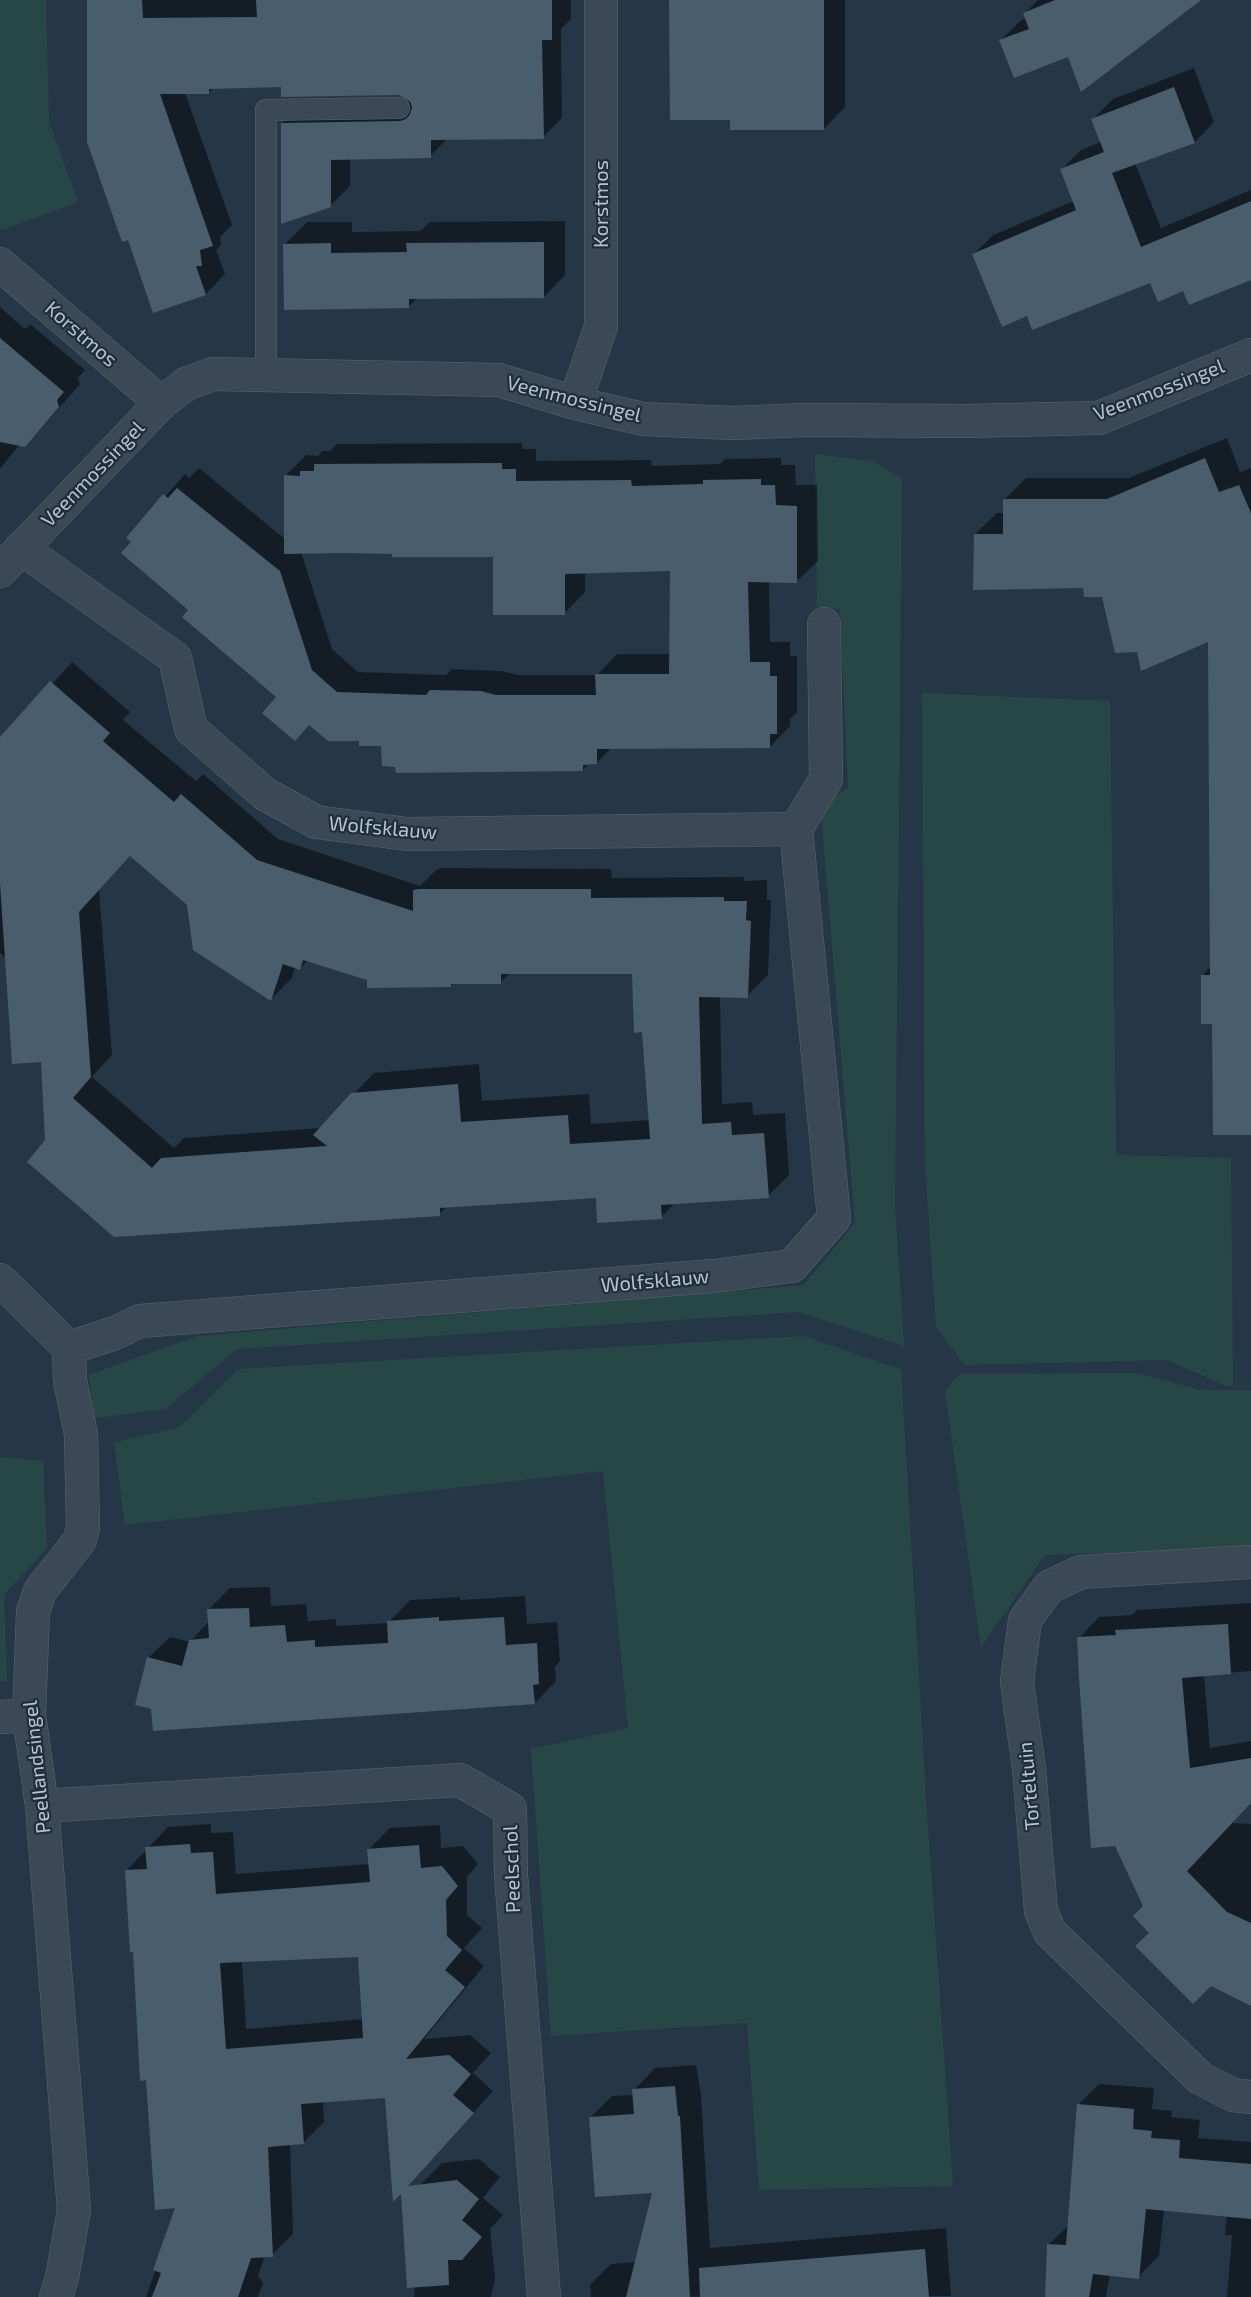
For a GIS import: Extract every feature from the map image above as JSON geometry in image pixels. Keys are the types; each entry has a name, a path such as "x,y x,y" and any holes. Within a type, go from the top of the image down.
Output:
{"street":[{"name":"Korstmos","path":"575,403 601,326 600,0"},
{"name":"Korstmos","path":"0,264 161,403"},
{"name":"Veenmossingel","path":"11,559 161,403 186,384 213,374 499,380 575,403 643,419 733,423 805,420 912,422 1099,418 1250,359"},
{"name":"Wolfsklauw","path":"11,559 175,658 190,729 265,794 316,822 407,834 796,829 834,1218 792,1266 702,1277 140,1321 115,1333 69,1347"},
{"path":"796,829 826,779 824,624"},
{"path":"0,1280 69,1347"},
{"name":"Peellandsingel","path":"56,2297 62,2278 74,2210 42,1806 14,1716 33,1612 40,1591 80,1540 83,1528 81,1434 70,1381 69,1347"},
{"name":"Torteltuin","path":"1251,1562 1081,1572 1048,1587 1025,1620 1017,1682 1029,1769 1041,1911 1050,1932 1200,2078 1233,2095 1251,2097"},
{"name":"Peelschol","path":"42,1806 460,1780 510,1809 511,1875 544,2297"}],"lane":[{"path":"266,375 266,110 399,108"}],"green space":[{"path":"0,0 46,0 49,122 78,202 2,230 0,228"},
{"path":"815,454 872,461 902,479 895,1207 904,1346 799,1312 237,1349 165,1409 94,1418 89,1375 198,1336 804,1285 855,1223 822,823 824,803 848,788 840,609 817,607"},
{"path":"922,693 1110,701 1116,1155 1231,1158 1233,1387 1228,1387 1168,1360 965,1365 936,1327 925,1164"},
{"path":"803,1336 901,1369 926,1798 953,2186 759,2190 747,2023 551,2036 531,1749 628,1728 603,1471 125,1525 114,1442 179,1428 238,1369"},
{"path":"1136,1373 1201,1390 1251,1390 1251,1548 1045,1555 981,1647 945,1391 960,1374"},
{"path":"0,1457 43,1461 47,1548 4,1595 7,1681 0,1682"}],"building":[{"path":"87,0 142,0 143,18 257,17 256,0 552,0 552,40 542,40 544,139 431,140 431,158 331,160 331,207 281,224 281,123 400,121 406,119 410,114 412,107 410,101 399,95 281,97 281,87 209,89 209,94 160,94 213,246 200,250 202,266 196,266 206,295 153,313 128,240 122,242 87,142"},
{"path":"669,0 824,0 824,130 730,130 730,120 670,120"},
{"path":"1055,0 1201,0 1081,92 1068,57 1014,78 999,40 1029,29 1023,13"},
{"path":"1174,87 1195,143 1112,173 1141,247 1251,201 1251,280 1189,305 1183,291 1158,302 1150,283 1032,330 1027,316 1002,327 972,254 1076,210 1060,169 1104,152 1091,119"},
{"path":"544,242 544,298 409,299 409,308 284,310 283,244 331,243 331,253 407,252 406,243"},
{"path":"0,338 64,392 57,400 59,407 25,447 0,442"},
{"path":"1205,458 1219,492 1239,485 1251,513 1251,1135 1213,1135 1212,1024 1201,1024 1201,975 1210,975 1208,642 1141,671 1137,652 1115,653 1102,597 1084,597 1083,588 973,590 974,534 1003,534 1003,499 1107,499"},
{"path":"502,463 502,469 516,469 516,481 631,480 632,486 703,484 703,480 761,479 761,485 775,485 776,505 797,506 797,583 748,582 750,662 770,662 770,676 777,676 777,734 770,734 770,748 597,749 597,764 583,765 583,771 396,773 395,767 382,766 381,746 359,746 359,741 328,741 309,725 295,741 262,713 276,697 182,617 188,610 121,553 131,542 126,538 163,494 168,498 177,488 280,571 312,670 337,692 426,695 430,690 481,691 496,695 596,695 595,674 669,674 670,571 565,574 565,615 493,615 493,557 392,557 392,554 345,553 284,554 284,475 300,476 300,471 314,471 314,464"},
{"path":"50,681 110,733 103,741 174,802 181,794 257,860 413,911 413,890 419,889 591,889 591,898 724,897 724,901 747,901 746,920 751,921 748,998 699,997 702,1124 731,1122 732,1135 764,1133 769,1198 661,1205 662,1219 597,1223 596,1198 440,1208 440,1216 114,1237 27,1162 45,1140 41,1062 12,1064 0,883 0,737","holes":["130,856 187,905 193,950 271,1001 283,964 300,970 303,960 367,980 367,988 501,984 501,974 632,974 634,1033 642,1032 650,1139 570,1144 568,1115 461,1122 458,1084 351,1093 313,1135 327,1146 161,1158 152,1168 73,1098 91,1077 79,912"]},
{"path":"249,1608 250,1627 285,1625 287,1642 315,1640 315,1647 388,1643 387,1621 439,1617 439,1621 504,1617 506,1645 537,1643 539,1684 533,1685 535,1704 153,1731 151,1709 135,1705 147,1657 182,1666 189,1640 209,1638 207,1609"},
{"path":"1228,1624 1231,1674 1182,1678 1190,1768 1251,1758 1251,1803 1187,1871 1227,1912 1251,1923 1251,2006 1211,1986 1193,2004 1135,1946 1149,1933 1133,1916 1143,1906 1115,1846 1091,1848 1079,1678 1077,1637 1116,1635 1115,1630"},
{"path":"190,1844 191,1853 213,1852 216,1894 370,1882 367,1849 419,1845 421,1868 442,1866 458,1886 446,1900 447,1936 462,1950 445,1970 465,1987 406,2059 449,2055 471,2074 453,2095 474,2113 408,2186 457,2180 479,2199 462,2220 482,2237 462,2260 448,2260 449,2285 407,2288 401,2194 393,2202 385,2098 301,2104 304,2144 268,2147 273,2257 251,2258 238,2297 152,2297 161,2273 153,2270 175,2208 155,2210 146,2080 140,2081 133,1952 130,1952 125,1870 147,1869 145,1847","holes":["358,1957 363,2038 226,2049 220,1963"]},
{"path":"675,2086 678,2116 680,2116 690,2297 626,2297 652,2193 595,2197 589,2117 634,2114 632,2089"},
{"path":"1077,2104 1134,2109 1133,2129 1152,2131 1151,2138 1180,2140 1179,2158 1251,2164 1251,2219 1146,2209 1139,2279 1093,2274 1089,2297 1045,2297 1047,2244 1066,2245"},
{"path":"925,2249 929,2297 700,2297 699,2268"}]}
